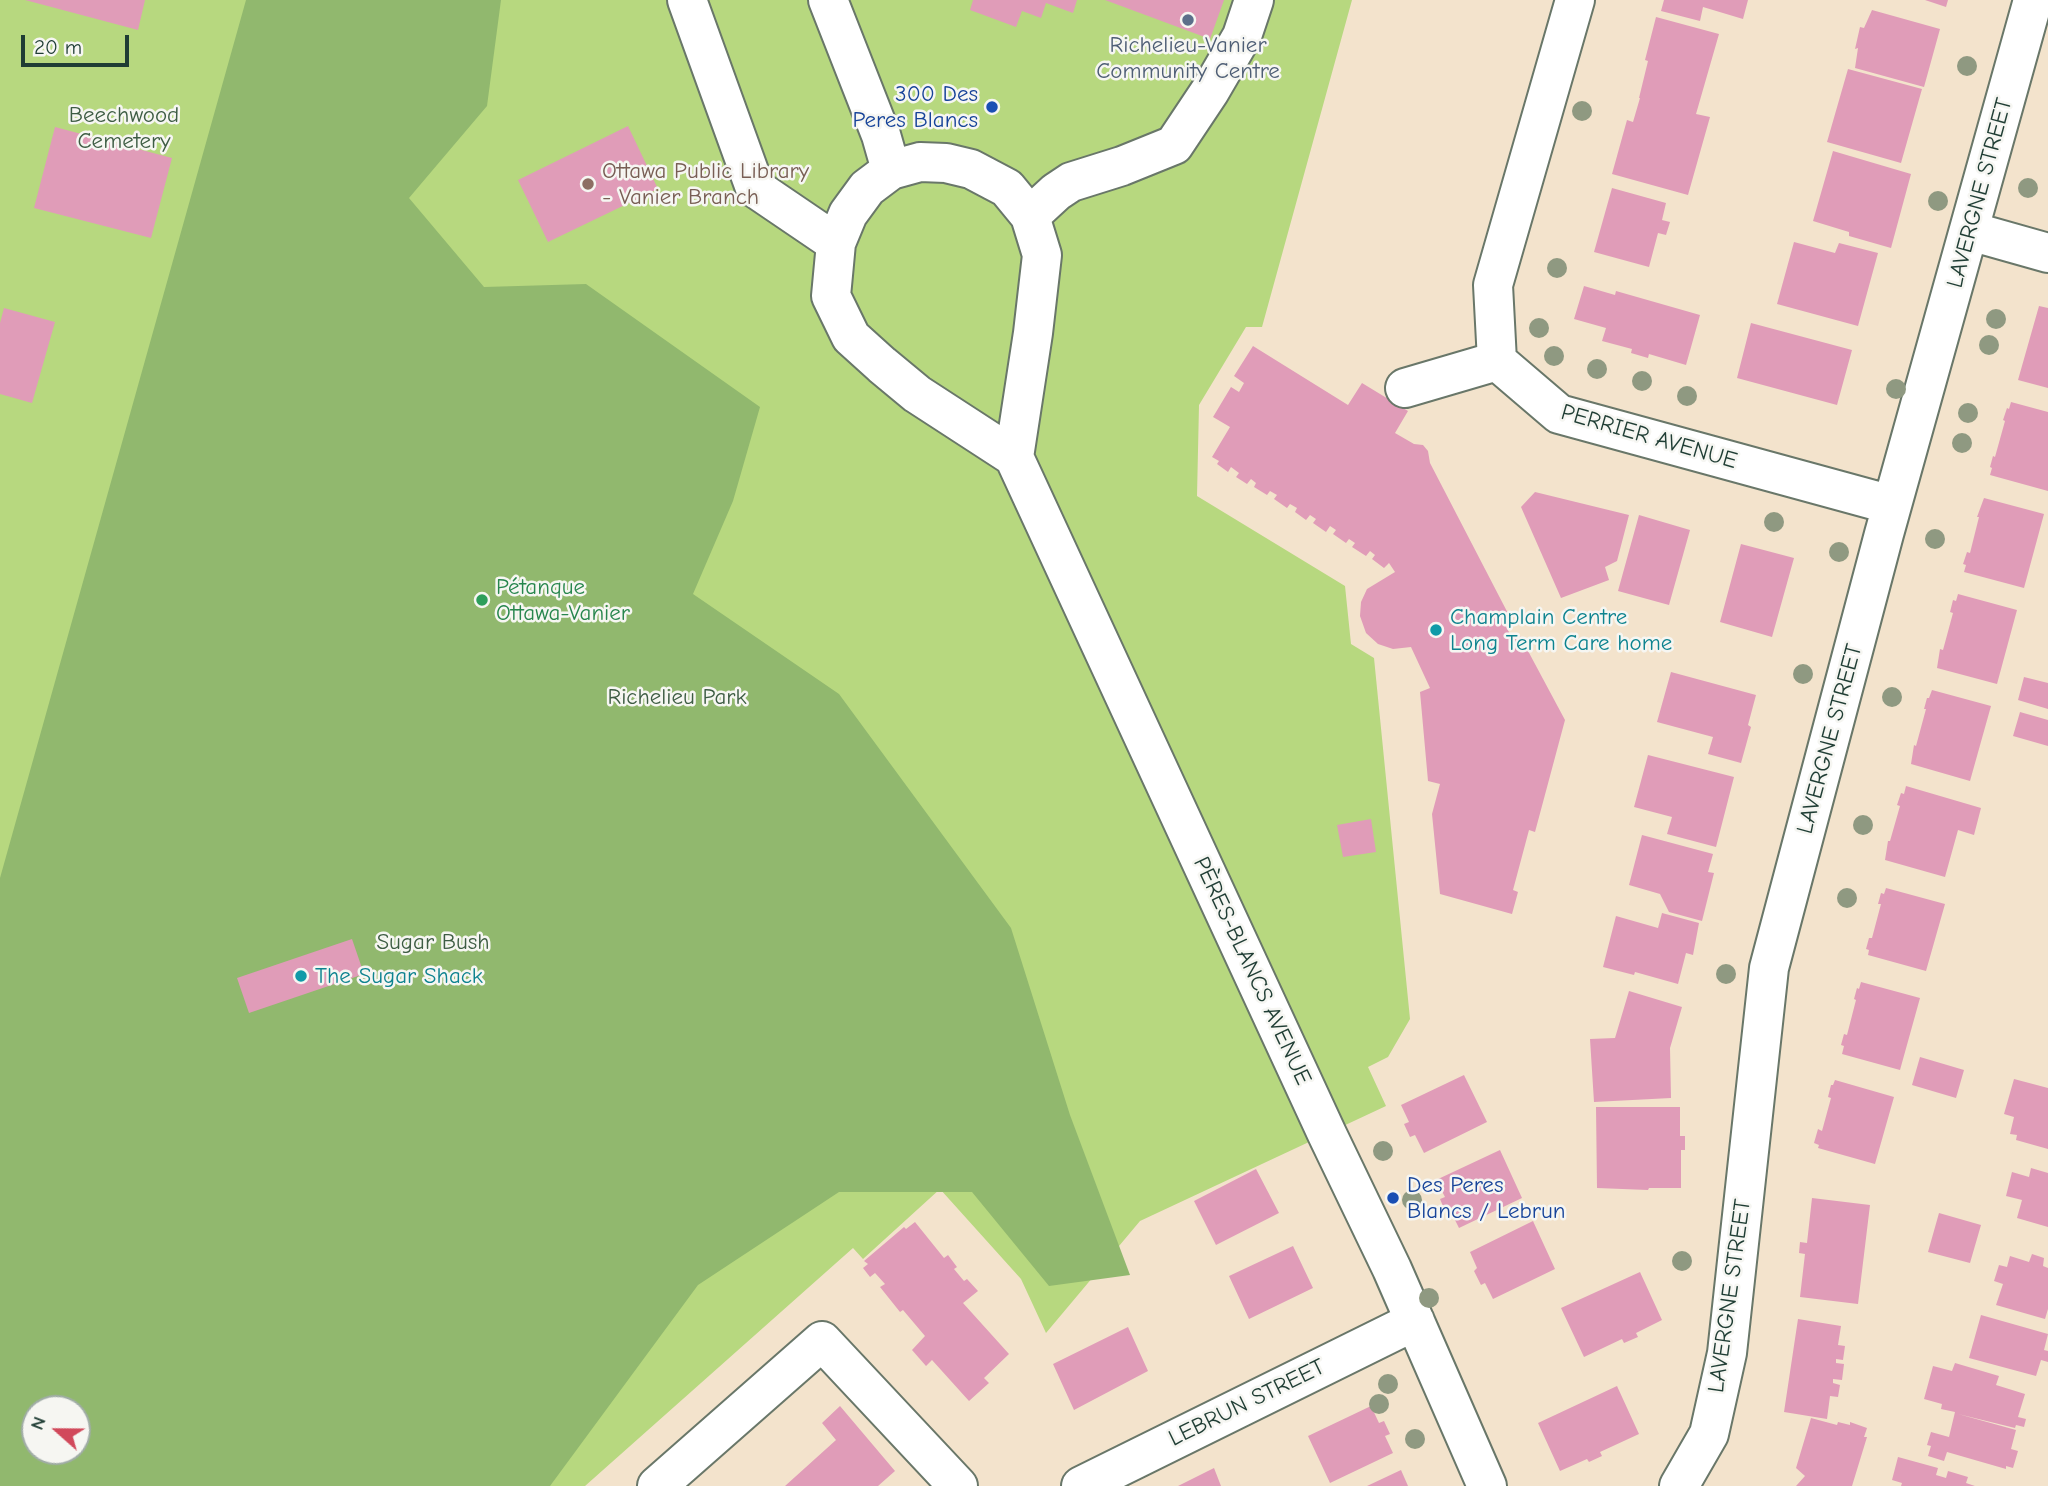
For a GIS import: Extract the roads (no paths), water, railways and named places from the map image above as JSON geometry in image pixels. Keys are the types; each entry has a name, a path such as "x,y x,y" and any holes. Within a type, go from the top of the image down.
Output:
{"street":[{"path":"687,0 755,188 836,243"},
{"path":"828,0 881,135 891,170"},
{"path":"1030,216 1070,182 1174,145 1242,36 1254,0"},
{"path":"1405,388 1497,361 1493,285 1575,0"},
{"name":"LAVERGNE STREET","path":"1679,1486 1709,1434 1727,1353 1769,968 1892,505 2033,0"},
{"path":"920,162 946,163 971,169 1007,188 1030,216 1042,255 1014,457 917,394 851,337 831,296 836,243 848,215 867,188 891,170 920,162"},
{"path":"1970,230 2048,253"},
{"name":"PERRIER AVENUE","path":"1497,361 1559,414 1892,505"},
{"name":"PÈRES-BLANCS AVENUE","path":"1014,457 1415,1321 1487,1486"},
{"name":"LEBRUN STREET","path":"1081,1486 1415,1321"},
{"path":"657,1486 822,1341 958,1486"}],"place":[{"name":"Richelieu-Vanier Community Centre","path":"1188,20"},
{"name":"300 Des Peres Blancs","path":"992,107"},
{"name":"Ottawa Public Library - Vanier Branch","path":"588,184"},
{"name":"Pétanque Ottawa-Vanier","path":"482,600"},
{"name":"Champlain Centre Long Term Care home","path":"1436,630"},
{"name":"The Sugar Shack","path":"301,976"},
{"name":"Des Peres Blancs / Lebrun","path":"1393,1198"}],"park label":[{"name":"Beechwood Cemetery","path":"124,128"},
{"name":"Richelieu Park","path":"677,697"},
{"name":"Sugar Bush","path":"433,942"}]}
